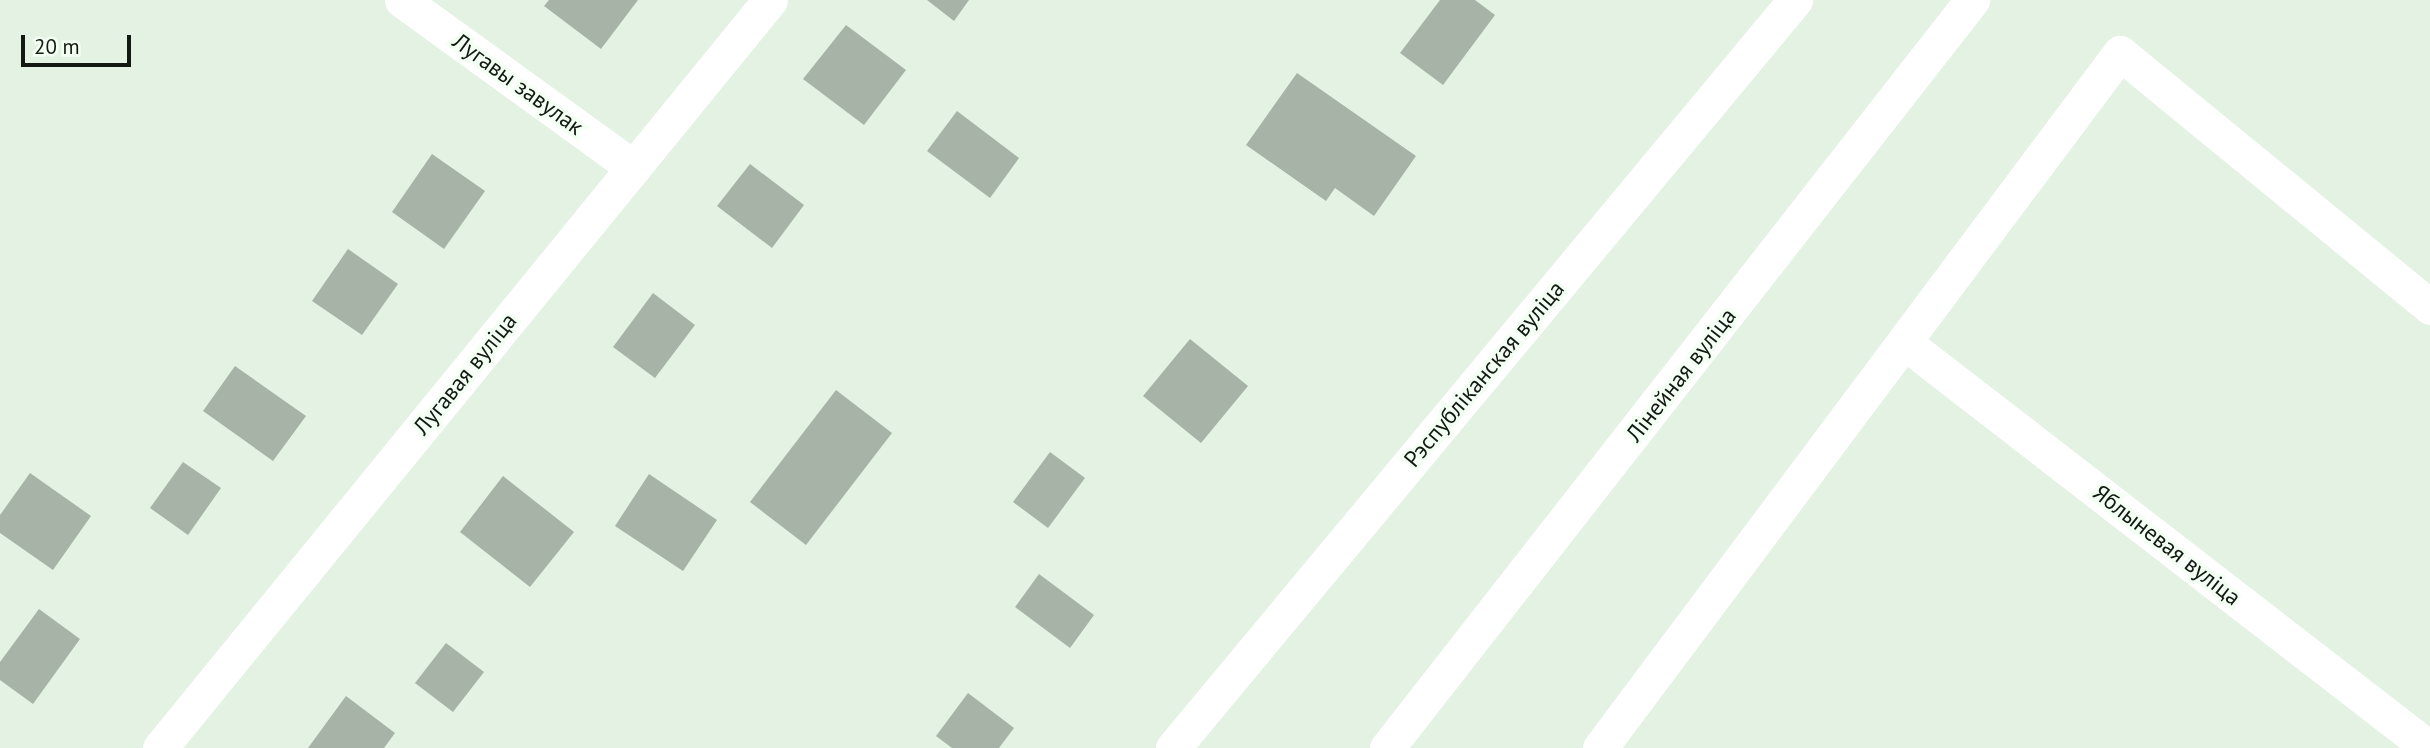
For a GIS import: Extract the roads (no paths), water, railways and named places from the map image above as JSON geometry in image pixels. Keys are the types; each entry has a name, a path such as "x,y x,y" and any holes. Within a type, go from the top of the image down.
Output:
{"street":[{"name":"Лугавы завулак","path":"402,0 634,168"},
{"name":"Лугавая вуліца","path":"160,748 770,0"},
{"name":"Рэспубліканская вуліца","path":"1173,748 1795,0"},
{"name":"Лінейная вуліца","path":"1387,748 1972,0"},
{"path":"1611,744 1904,342 2120,53 2430,307"},
{"name":"Яблыневая вуліца","path":"1904,342 2429,748"}]}
